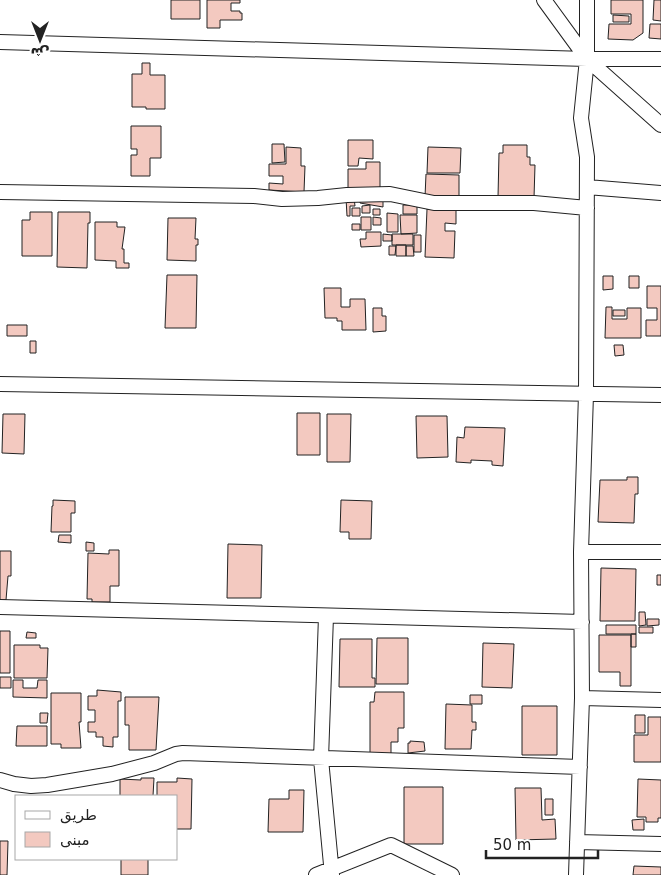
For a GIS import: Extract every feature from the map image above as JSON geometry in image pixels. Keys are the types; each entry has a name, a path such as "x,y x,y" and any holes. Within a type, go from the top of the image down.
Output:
{"street":[{"path":"544,0 587,59 661,125"},
{"path":"576,875 582,698 581,552 586,394 586,157 581,118 587,59 587,0"},
{"path":"0,42 587,59 661,59"},
{"path":"586,187 661,194"},
{"path":"0,192 254,196 282,199 318,198 347,194 390,194 434,203 534,203 586,208"},
{"path":"0,384 661,395"},
{"path":"581,552 661,552"},
{"path":"0,607 582,622"},
{"path":"326,616 321,759 332,871"},
{"path":"582,698 661,700"},
{"path":"0,780 31,786 47,785 112,774 183,753 580,767"},
{"path":"577,842 661,844"},
{"path":"316,875 332,871 390,845 452,875"}],"building":[{"path":"171,0 200,0 200,19 171,19"},
{"path":"207,0 240,0 240,3 231,3 231,11 240,11 242,13 242,20 220,20 220,28 207,28"},
{"path":"611,0 643,0 643,33 633,40 608,39 609,24 631,24 631,14 611,14"},
{"path":"654,0 661,0 661,21 653,20"},
{"path":"613,15 629,16 629,22 613,22"},
{"path":"650,24 661,24 661,39 649,38"},
{"path":"142,63 150,63 150,75 165,75 165,109 132,107 132,74 142,74"},
{"path":"131,126 161,126 161,158 150,158 150,176 131,176 131,155 137,155 137,149 131,149"},
{"path":"348,140 373,140 373,159 359,158 358,166 348,166"},
{"path":"272,144 284,144 285,162 272,163"},
{"path":"503,145 527,145 527,157 530,157 530,165 535,165 534,198 498,197 499,153 503,153"},
{"path":"286,147 301,148 301,166 305,166 304,192 269,190 269,183 283,184 283,176 269,176 269,164 286,164"},
{"path":"428,147 461,148 460,173 427,173"},
{"path":"366,162 380,162 380,192 348,192 348,169 366,169"},
{"path":"426,174 459,175 459,198 425,197"},
{"path":"346,198 354,198 355,206 350,206 350,216 347,216"},
{"path":"360,199 383,199 383,207 360,203"},
{"path":"370,205 370,213 362,213 362,206"},
{"path":"403,205 417,205 417,214 403,214"},
{"path":"352,208 360,208 360,216 352,216"},
{"path":"373,209 380,209 380,215 373,215"},
{"path":"427,209 456,210 456,224 445,223 445,231 455,231 454,258 425,257"},
{"path":"30,212 52,212 52,256 22,256 22,220 30,220"},
{"path":"58,212 90,212 87,268 57,267"},
{"path":"387,213 398,214 398,232 387,232"},
{"path":"400,215 417,215 417,233 401,234"},
{"path":"361,217 371,217 371,230 361,230"},
{"path":"373,217 381,218 381,225 373,225"},
{"path":"168,218 196,218 195,239 198,239 198,245 196,245 196,261 167,260"},
{"path":"95,222 117,222 117,227 125,227 122,249 124,249 124,263 129,263 129,268 116,268 116,261 95,260"},
{"path":"352,224 360,224 360,230 352,230"},
{"path":"366,232 381,232 381,246 361,247 360,239 366,239"},
{"path":"383,234 392,235 392,241 383,241"},
{"path":"392,234 413,234 413,245 392,245"},
{"path":"414,235 421,235 421,252 414,252"},
{"path":"396,245 406,245 406,256 396,256"},
{"path":"389,246 396,246 395,255 389,255"},
{"path":"406,246 413,246 414,256 406,256"},
{"path":"167,275 197,275 196,328 165,328"},
{"path":"603,276 613,276 613,289 603,290"},
{"path":"629,276 639,276 639,288 629,288"},
{"path":"647,286 661,286 661,336 646,336 646,320 657,320 657,308 647,308"},
{"path":"324,288 341,288 341,307 350,307 350,299 365,299 366,330 342,330 342,321 337,321 337,318 325,318"},
{"path":"606,307 612,307 612,319 627,319 627,308 641,308 641,338 605,338"},
{"path":"373,308 382,308 382,316 386,316 386,331 373,332"},
{"path":"613,310 625,310 625,316 613,316"},
{"path":"7,325 27,325 27,336 7,336"},
{"path":"30,341 36,341 36,353 30,353"},
{"path":"614,345 623,345 624,355 615,356"},
{"path":"297,413 320,413 320,455 297,455"},
{"path":"3,414 25,414 24,454 2,453"},
{"path":"327,414 351,414 350,462 327,462"},
{"path":"416,416 447,416 448,457 417,458"},
{"path":"465,427 505,428 503,466 492,465 492,461 471,460 471,463 456,462 457,437 464,438"},
{"path":"627,477 638,477 638,494 635,494 634,523 598,522 600,480 627,480"},
{"path":"53,500 75,501 75,513 71,513 71,532 51,532"},
{"path":"341,500 372,501 371,539 349,539 349,532 340,532"},
{"path":"59,535 71,535 71,543 58,542"},
{"path":"86,542 94,543 94,551 86,551"},
{"path":"228,544 262,545 261,598 227,598"},
{"path":"109,550 119,550 119,586 110,586 110,602 92,602 92,599 87,599 88,553 109,554"},
{"path":"0,551 11,551 11,576 8,576 6,600 0,600"},
{"path":"601,568 636,569 635,621 600,621"},
{"path":"657,575 661,575 661,585 657,585"},
{"path":"639,612 645,612 646,625 639,626"},
{"path":"647,619 659,619 659,625 647,626"},
{"path":"606,625 636,625 636,634 606,634"},
{"path":"639,627 653,627 653,633 639,633"},
{"path":"0,631 10,631 10,673 0,673"},
{"path":"27,632 36,633 36,638 26,638"},
{"path":"631,634 636,634 636,647 631,647"},
{"path":"599,635 631,635 631,686 620,686 620,672 599,672"},
{"path":"377,638 408,638 408,684 376,684"},
{"path":"340,639 372,639 372,678 375,678 375,687 339,687"},
{"path":"483,643 514,644 512,688 482,687"},
{"path":"14,645 40,645 40,648 48,648 47,678 14,678"},
{"path":"0,677 11,677 11,688 0,688"},
{"path":"13,680 23,680 23,688 37,688 38,680 47,680 47,698 13,697"},
{"path":"97,690 121,692 121,701 118,701 118,737 113,737 113,747 103,746 103,737 96,737 96,732 88,732 88,722 95,722 95,710 88,710 88,696 97,696"},
{"path":"375,692 404,692 404,728 398,728 398,742 391,742 391,756 370,755 370,702 374,702"},
{"path":"51,693 81,693 81,722 79,722 81,748 61,748 61,744 51,744"},
{"path":"470,695 482,695 482,704 470,704"},
{"path":"125,697 159,697 156,750 129,750 129,725 125,725"},
{"path":"446,704 472,705 472,722 476,722 476,730 472,730 471,749 445,749"},
{"path":"522,706 557,706 557,755 522,755"},
{"path":"40,713 48,713 47,723 40,723"},
{"path":"635,715 645,715 645,733 635,733"},
{"path":"648,717 661,717 661,762 634,762 634,735 648,735"},
{"path":"17,726 47,726 47,746 16,746"},
{"path":"410,741 424,742 425,751 408,753 408,743"},
{"path":"141,778 154,778 153,795 120,795 120,779 141,780"},
{"path":"177,778 192,779 191,829 178,829 178,795 157,795 157,782 177,782"},
{"path":"638,779 661,780 661,818 658,818 658,822 646,822 646,817 637,817"},
{"path":"404,787 443,787 443,844 404,844"},
{"path":"515,788 541,788 542,820 555,819 556,839 516,840"},
{"path":"289,790 304,790 303,832 268,832 269,799 289,799"},
{"path":"545,799 553,799 553,815 545,815"},
{"path":"644,819 644,830 633,830 632,820"},
{"path":"0,841 8,841 7,875 0,875"},
{"path":"121,860 148,860 148,875 121,875"},
{"path":"634,866 661,867 661,875 633,875"}]}
